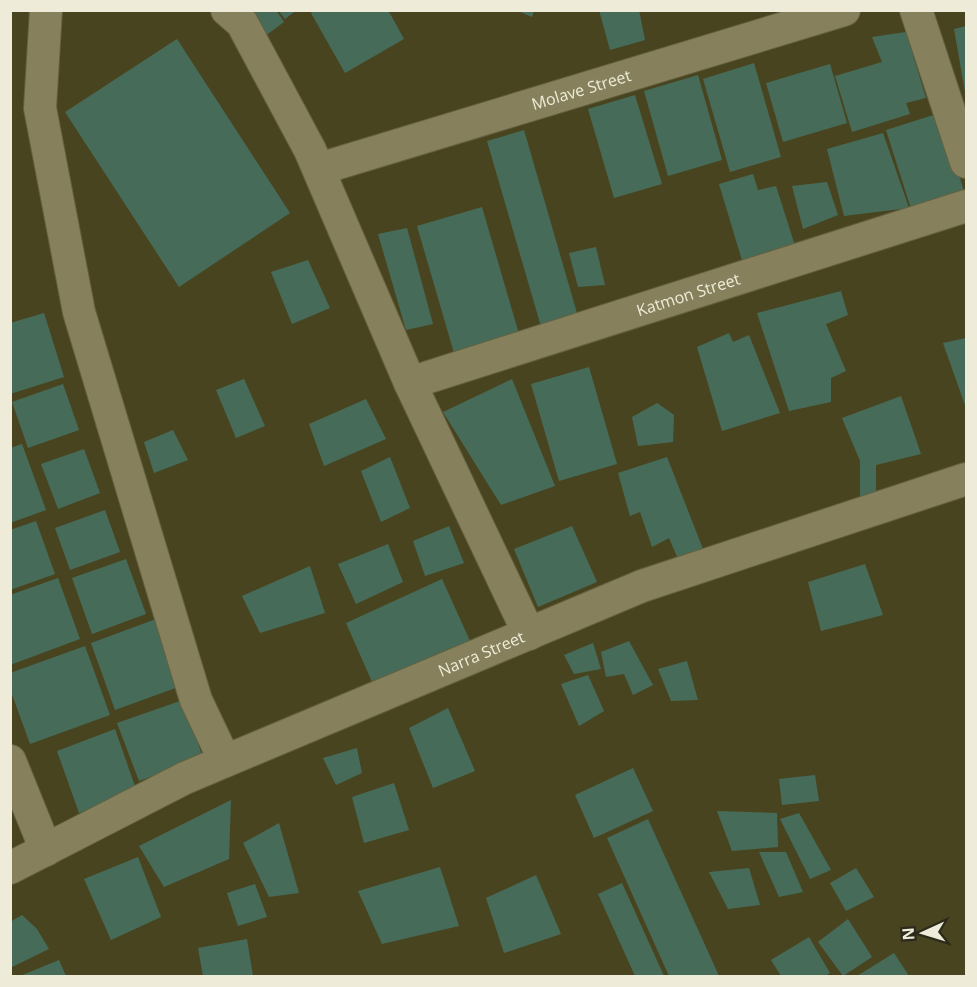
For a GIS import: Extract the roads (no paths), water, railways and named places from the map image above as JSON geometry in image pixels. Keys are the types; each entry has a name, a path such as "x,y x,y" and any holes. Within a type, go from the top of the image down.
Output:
{"street":[{"path":"45,10 40,108 78,312 196,700 225,761"},
{"path":"227,10 242,23 310,150 410,383 529,634"},
{"name":"Molave Street","path":"319,169 844,10"},
{"path":"916,10 966,162"},
{"name":"Katmon Street","path":"410,383 966,207"},
{"name":"Narra Street","path":"10,868 185,778 642,586 966,479"},
{"path":"10,761 46,850"}]}
